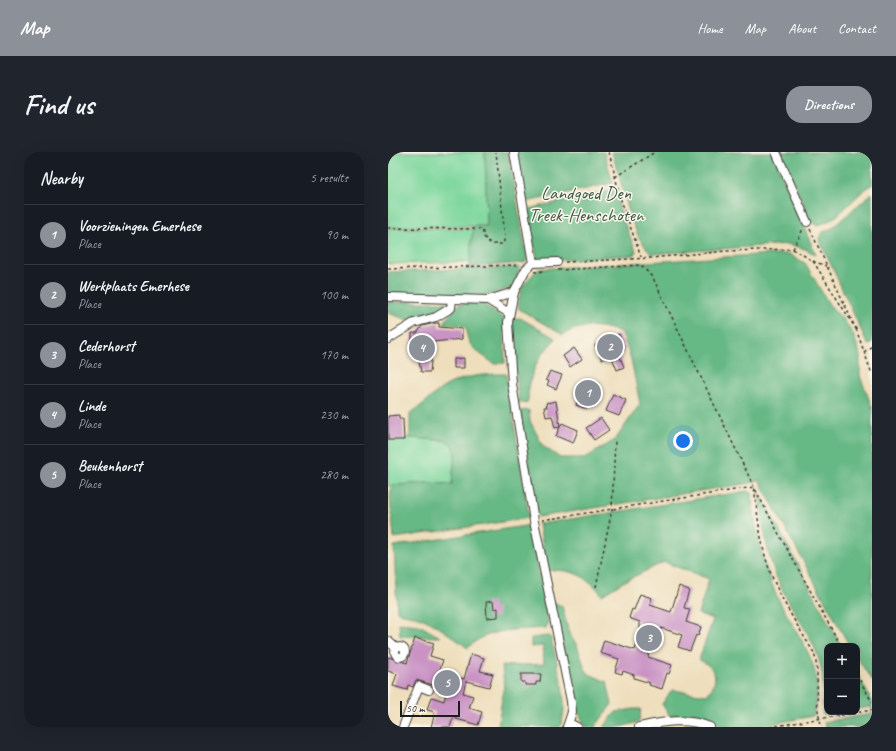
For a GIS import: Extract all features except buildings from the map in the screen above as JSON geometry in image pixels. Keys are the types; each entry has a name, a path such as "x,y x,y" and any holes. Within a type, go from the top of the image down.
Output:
{"street":[{"path":"514,152 532,264"},
{"path":"776,152 807,222"},
{"path":"557,262 532,264 524,273 514,292 509,314 512,384 534,521 571,701 572,712 568,725 577,727"},
{"path":"388,297 488,300 514,292"},
{"path":"388,339 414,322 443,314 451,308 452,299"},
{"path":"488,300 509,314"},
{"path":"388,641 396,648"},
{"path":"403,727 419,686 430,690"},
{"path":"639,727 667,721 700,723 710,727"}],"path":[{"path":"388,228 482,229 484,237 491,244 503,244 505,237 496,152"},
{"path":"609,152 621,200 641,258"},
{"path":"615,177 655,152"},
{"path":"793,249 807,222"},
{"path":"807,222 826,266 849,312 872,374"},
{"path":"557,262 651,258 727,251 793,249 813,261 826,266"},
{"path":"813,261 856,329"},
{"path":"388,269 532,264"},
{"path":"555,271 641,265 653,278 754,487 839,643"},
{"path":"524,273 548,271"},
{"path":"864,352 872,346"},
{"path":"596,587 612,509 615,440"},
{"path":"534,521 754,487"},
{"path":"754,487 763,549 771,575 814,653 818,667 818,718 822,727"},
{"path":"859,679 872,702"},
{"path":"770,727 872,710"}],"green space":[{"path":"388,152 485,152 487,226 388,227"},
{"path":"485,152 508,152 527,258 526,262 470,267 471,241 474,226 487,226"},
{"path":"517,152 604,152 613,183 526,202"},
{"path":"612,152 772,152 816,255 805,249 789,244 651,254 639,238 631,219"},
{"path":"781,152 872,152 872,185 858,195 832,219 817,225 811,222"},
{"name":"Landgoed Den Treek-Henschoten","path":"614,190 624,222 636,251 634,255 541,261 537,259 528,209"},
{"path":"872,193 872,342 868,345 819,239 821,233 832,228"},
{"path":"388,228 475,229 489,261 388,264"},
{"path":"772,254 789,254 805,263 830,306 843,319 853,334 860,354 860,376 872,407 872,681 860,662 860,643 848,643 759,480 750,483 538,517 520,411 529,410 530,421 543,446 560,458 585,458 615,440 640,404 631,359 622,333 607,328 592,326 578,328 563,335 519,309 519,297 523,286 539,269"},
{"path":"519,267 515,287 488,295 388,294 388,272"},
{"path":"388,302 450,302 436,314 408,320 388,313"},
{"path":"466,303 483,304 504,319 505,363 494,364 475,350 469,341 467,330 464,326 443,323 458,305"},
{"path":"520,318 555,338 542,354 534,369 528,393 528,402 519,403 512,319"},
{"path":"506,374 529,518 394,538 390,498 391,487 395,485 427,483 452,484 455,453 453,445 446,440 410,438 410,413 421,406 437,392 453,382 479,375"},
{"path":"389,436 391,440 410,438 450,441 455,453 452,484 427,483 388,486"},
{"path":"748,491 752,493 759,541 768,575 813,664 817,697 813,716 756,727 722,727 695,713 670,716 662,704 672,690 707,695 715,680 715,675 710,667 699,660 713,619 698,614 709,579 664,562 623,582 602,595 597,588 585,578 571,572 556,570 547,571 539,524"},
{"path":"759,492 839,643 824,643 824,714 822,669 817,653 776,576 766,541"},
{"path":"531,525 548,623 546,628 494,633 476,641 468,648 431,623 418,617 397,611 394,546"},
{"path":"553,602 562,606 569,634 577,645 585,669 589,674 607,682 612,704 595,727 586,727 575,706"},
{"path":"399,623 419,625 440,637 400,636"},
{"path":"549,636 551,638 562,683 564,706 560,727 498,727 504,684 502,666 544,664 543,646 531,647 531,638"},
{"path":"860,679 872,701 872,714 871,707 860,709"},
{"path":"641,709 639,722 620,727 604,727 616,712"},
{"path":"872,714 872,727 826,727 824,722"}],"place":[{"name":"Werkplaats Emerhese","path":"610,347"},
{"name":"Linde","path":"422,348"},
{"name":"Voorzieningen Emerhese","path":"588,393"},
{"name":"Cederhorst","path":"649,638"},
{"name":"Beukenhorst","path":"447,683"}]}
